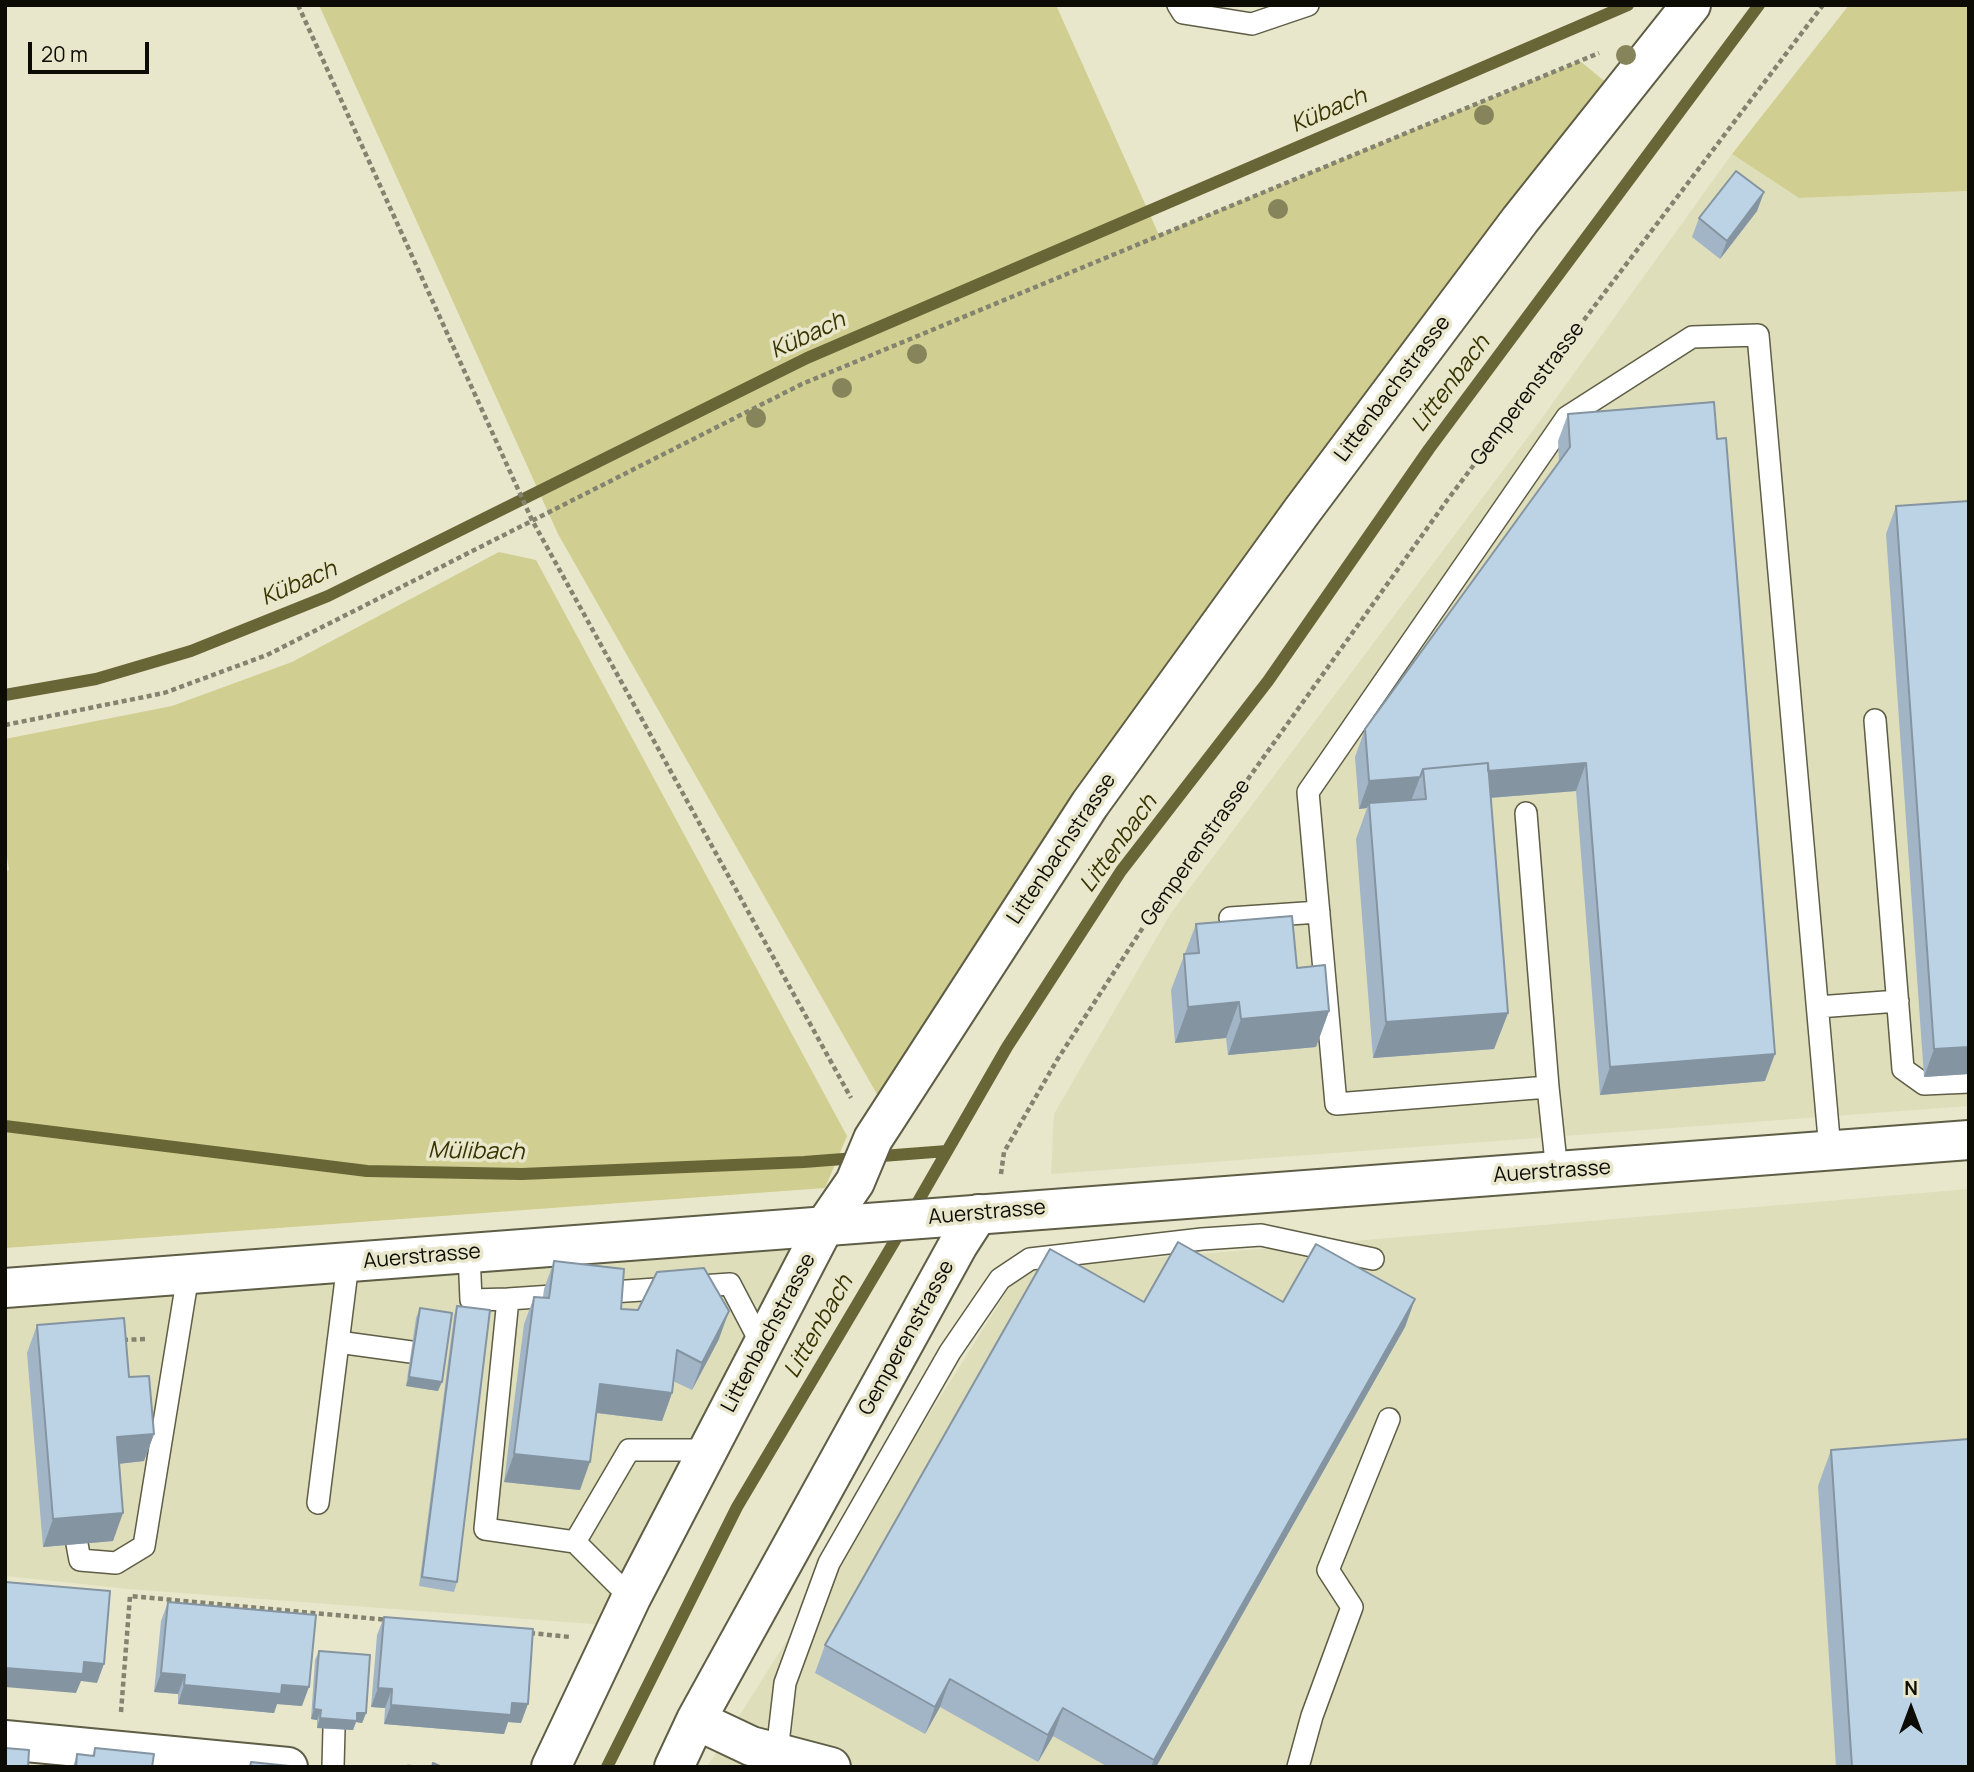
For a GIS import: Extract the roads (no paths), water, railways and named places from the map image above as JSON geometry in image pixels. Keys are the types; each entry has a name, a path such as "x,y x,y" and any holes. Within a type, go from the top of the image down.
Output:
{"street":[{"name":"Littenbachstrasse","path":"551,1767 631,1598 824,1227 855,1182 873,1139 1090,804 1301,511 1464,295 1691,5"},
{"name":"Auerstrasse","path":"5,1288 1969,1140"},
{"name":"Gemperenstrasse","path":"674,1767 696,1720 958,1245 978,1214"},
{"path":"696,1720 751,1746 768,1760 831,1767"},
{"path":"5,1740 288,1767"}],"lane":[{"path":"1178,5 1183,13 1252,24 1308,5"},
{"path":"1548,1087 1336,1104 1308,792 1567,416 1692,337 1758,335 1830,1150"},
{"path":"1875,720 1903,1069 1924,1084 1969,1082"},
{"path":"1526,813 1557,1172"},
{"path":"1230,918 1319,912"},
{"path":"1818,1007 1898,1001"},
{"path":"1219,1196 1220,1238"},
{"path":"768,1760 785,1683 828,1563 950,1352 1000,1279 1030,1259 1261,1235 1373,1259"},
{"path":"469,1253 471,1300 730,1284 763,1347"},
{"path":"318,1503 348,1263"},
{"path":"77,1544 80,1560 116,1563 144,1546 188,1275"},
{"path":"509,1299 485,1529 575,1542 631,1598"},
{"path":"338,1342 411,1352"},
{"path":"1298,1767 1311,1716 1352,1606 1328,1570 1389,1419"},
{"path":"575,1542 629,1450 707,1450"},
{"path":"332,1767 334,1729"}],"waterway":[{"name":"Kübach","path":"5,695 96,679 191,651 328,596 807,358 1628,5"},
{"name":"Littenbach","path":"912,1212 1007,1047 1121,871 1268,681 1429,449 1759,5"},
{"name":"Mülibach","path":"5,1126 367,1171 522,1174 804,1162 947,1151"},
{"name":"Littenbach","path":"607,1767 737,1507 903,1227"}]}
